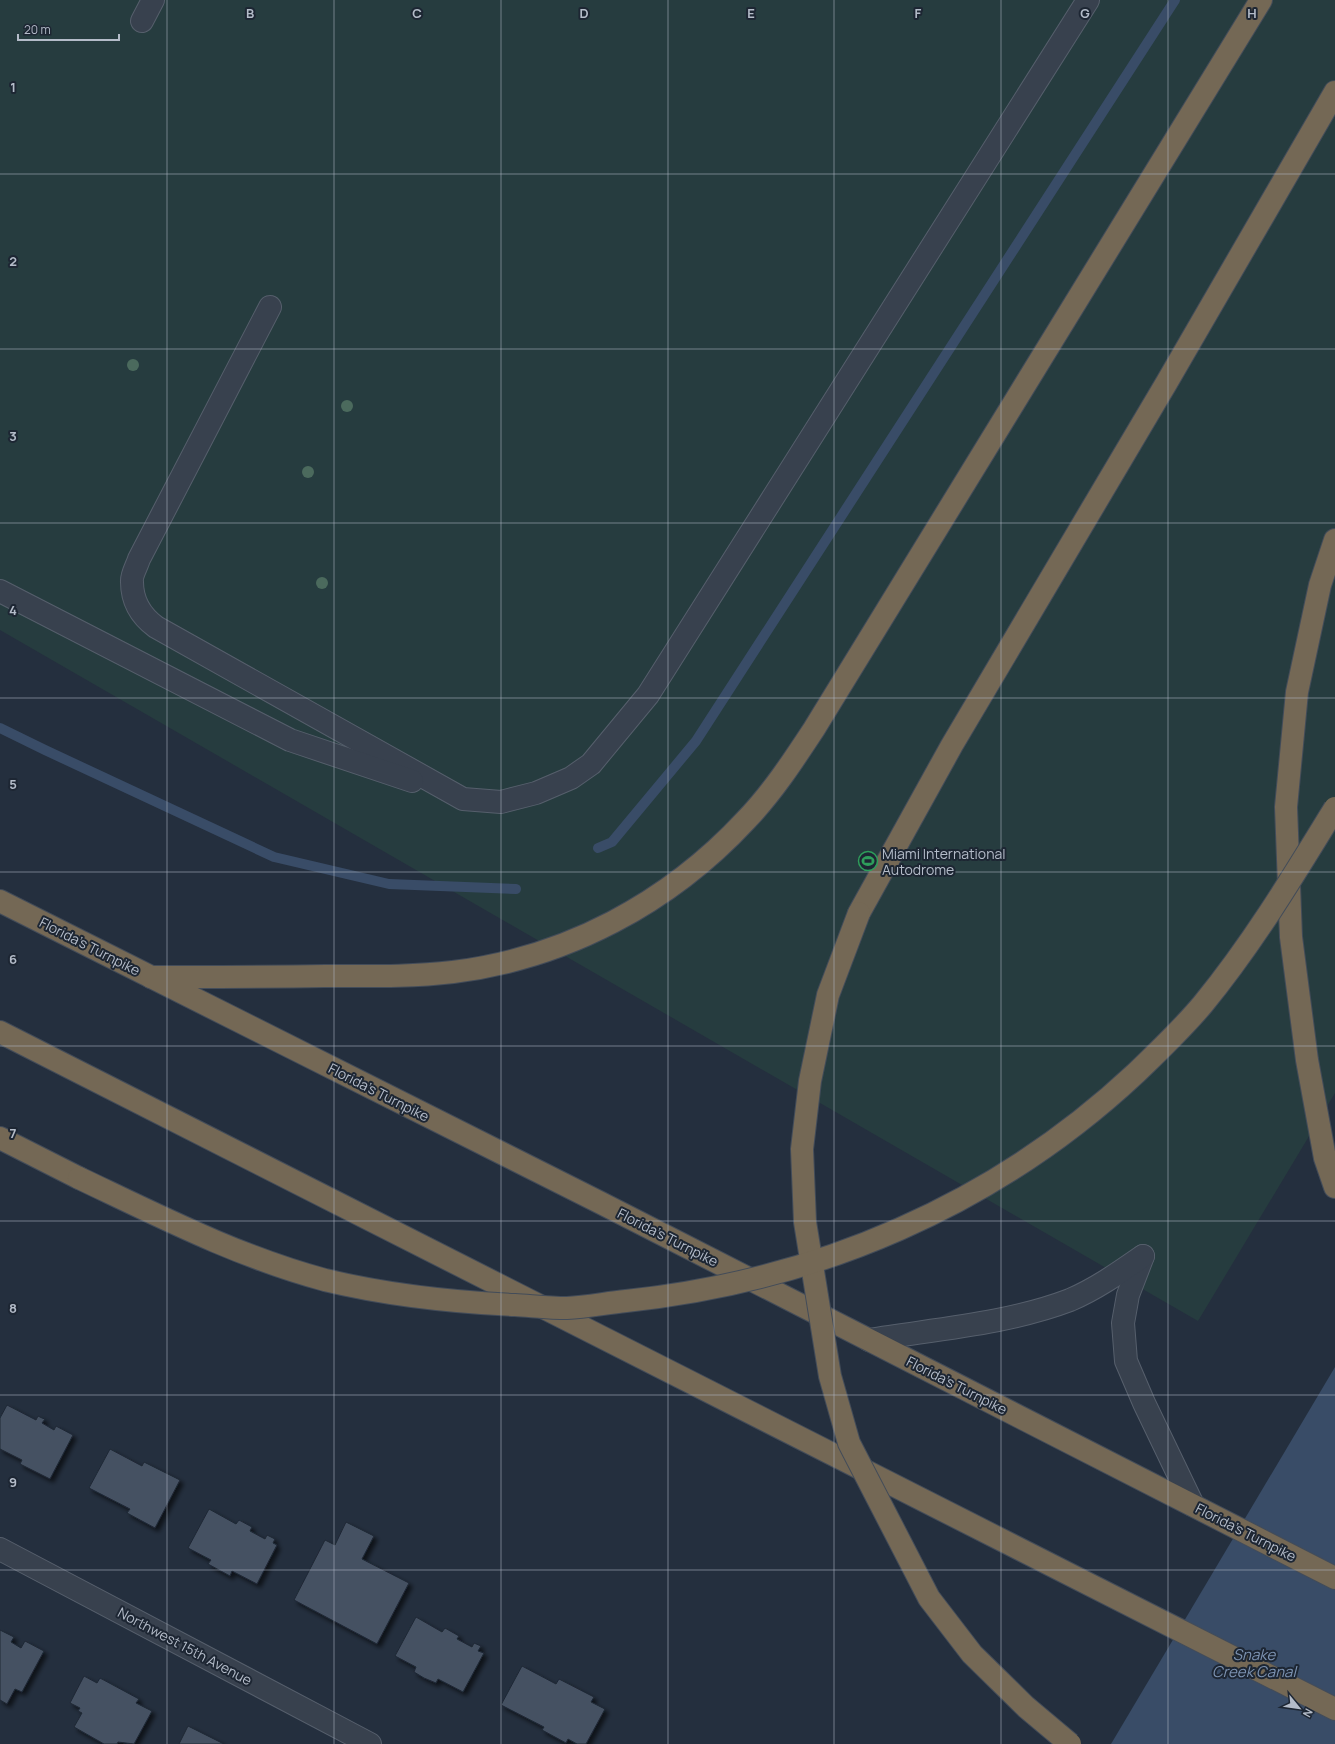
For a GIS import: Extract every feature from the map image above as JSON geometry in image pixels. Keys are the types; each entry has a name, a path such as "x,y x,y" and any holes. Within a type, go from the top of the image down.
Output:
{"highway":[{"path":"151,977 410,976 454,972 496,964 575,940 623,918 671,887 712,853 747,820 777,783 814,729 1261,0"},
{"path":"1070,1744 1026,1707 972,1654 929,1598 849,1443 830,1376 805,1222 802,1149 810,1081 828,995 859,913 952,745 1167,382 1335,92"},
{"path":"1335,540 1320,585 1297,692 1286,807 1291,936 1307,1060 1325,1158 1335,1187"},
{"path":"0,1138 172,1223 253,1257 324,1279 385,1292 470,1303 567,1308 667,1297 726,1287 781,1273 844,1253 912,1224 984,1187 1043,1149 1102,1104 1154,1055 1201,1006 1245,950 1335,808"},
{"name":"Florida's Turnpike","path":"0,900 594,1199 1335,1578"},
{"path":"0,1032 1335,1709"}],"street":[{"path":"142,21 153,0"},
{"path":"0,591 290,740 463,799 501,802 536,793 571,778 591,764 643,701 773,499 1088,0"},
{"path":"270,307 140,559 131,581 136,606 143,617 156,627 463,799"},
{"path":"869,1340 1036,1312 1071,1299 1092,1289 1143,1256 1128,1295 1123,1323 1126,1361 1144,1403 1193,1505"},
{"name":"Northwest 15th Avenue","path":"0,1549 370,1744"}],"green space":[{"name":"Miami International Autodrome","path":"0,0 1335,0 1335,1093 1198,1321 0,630"}],"water":[{"name":"Snake Creek Canal","path":"1335,1367 1335,1744 1111,1744"}],"building":[{"path":"7,1405 36,1420 38,1416 45,1419 42,1423 54,1430 56,1426 73,1435 50,1479 20,1464 22,1460 0,1449 0,1418"},
{"path":"110,1449 142,1466 144,1462 180,1480 155,1528 127,1513 130,1509 89,1488"},
{"path":"209,1509 236,1524 239,1520 252,1527 250,1531 265,1539 267,1535 275,1539 273,1543 277,1545 257,1584 232,1571 230,1576 208,1564 211,1560 188,1548"},
{"path":"346,1522 374,1536 362,1559 409,1583 377,1644 294,1600 325,1540 335,1545"},
{"path":"416,1617 442,1632 445,1628 459,1636 457,1639 472,1647 474,1643 481,1646 478,1651 484,1653 463,1692 438,1679 436,1683 424,1678 414,1672 416,1667 395,1656"},
{"path":"0,1630 14,1637 11,1642 21,1648 25,1641 44,1651 22,1692 15,1689 7,1704 0,1700"},
{"path":"522,1666 556,1684 559,1679 594,1697 591,1702 605,1709 586,1744 577,1744 568,1739 566,1743 542,1730 544,1727 501,1705"},
{"path":"84,1676 97,1683 100,1678 139,1699 136,1703 152,1711 134,1744 118,1742 117,1744 104,1744 74,1727 82,1713 78,1711 80,1708 70,1703"},
{"path":"188,1726 224,1744 179,1744"}],"waterway":[{"path":"598,848 612,842 696,741 1175,0"},
{"path":"0,728 274,857 389,884 516,889"}],"place":[{"name":"Miami International Autodrome","path":"868,861"}]}
